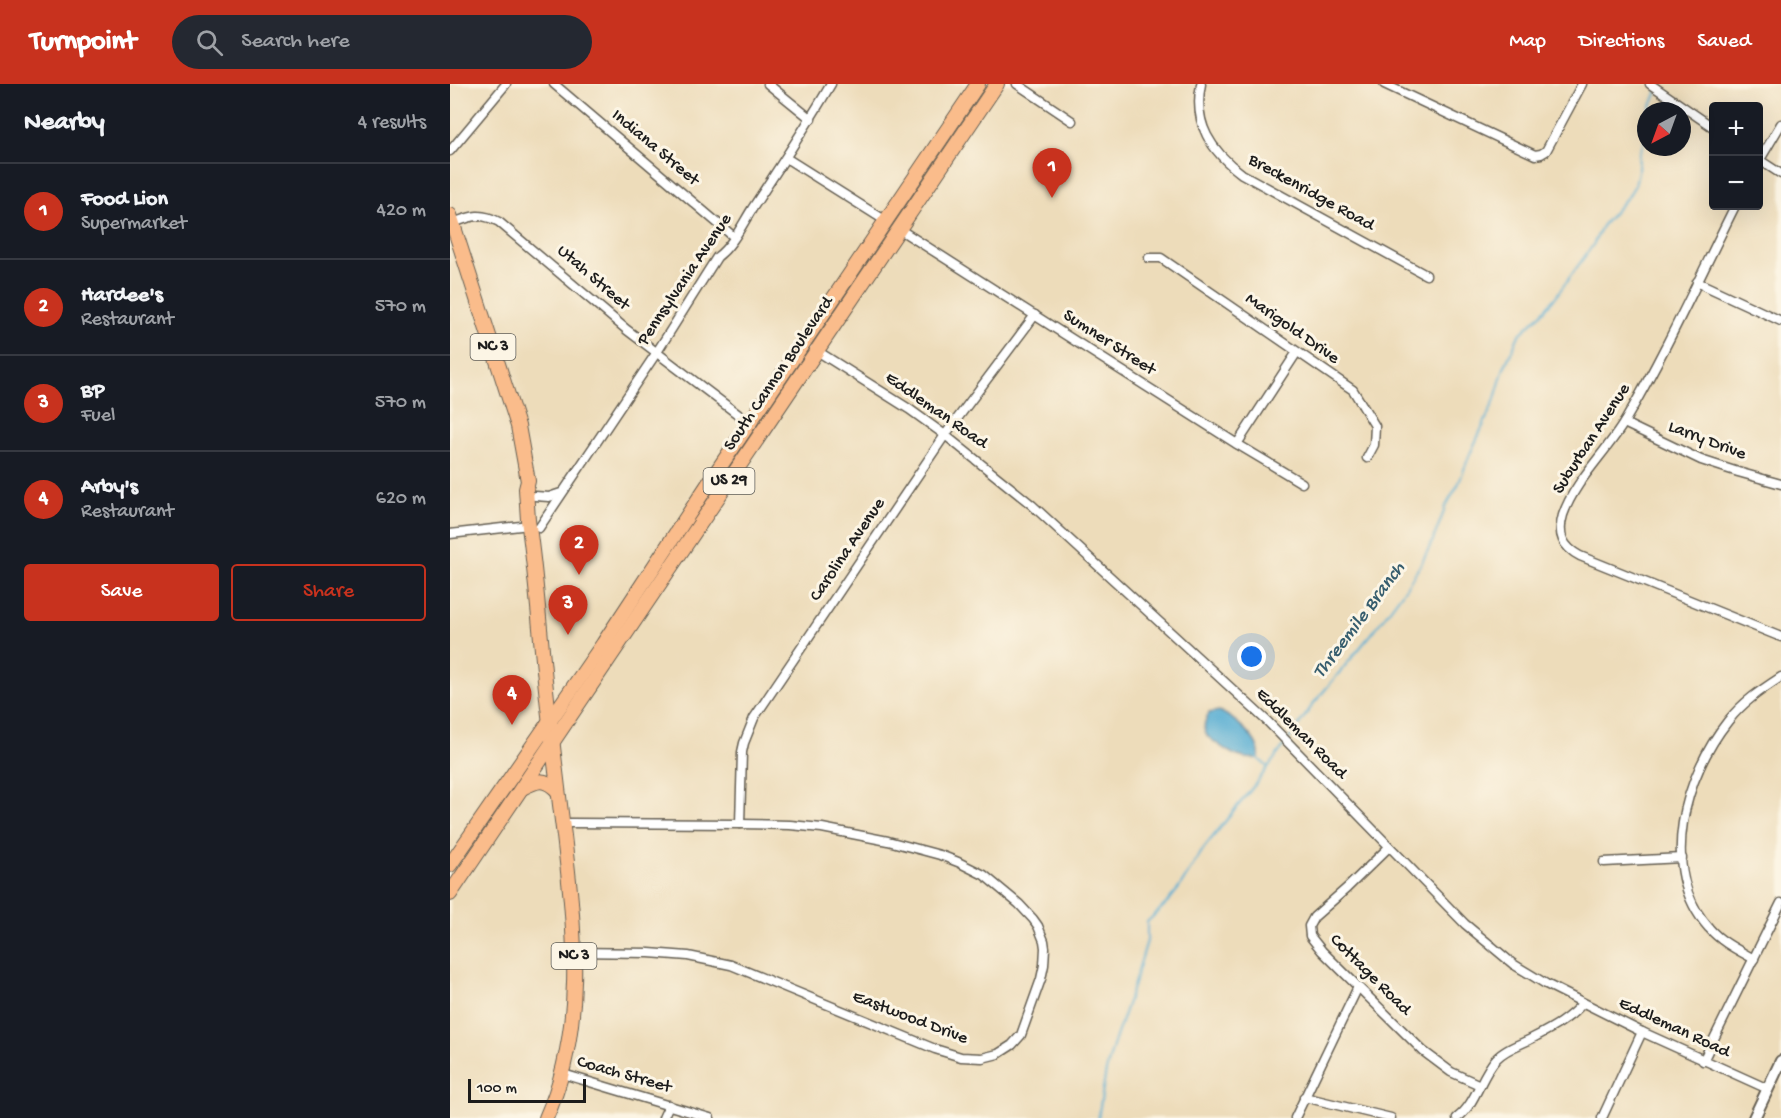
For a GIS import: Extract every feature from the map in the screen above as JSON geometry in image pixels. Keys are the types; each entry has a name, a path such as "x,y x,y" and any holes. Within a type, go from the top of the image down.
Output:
{"main road":[{"name":"South Cannon Boulevard","path":"450,865 553,716 978,84"},
{"name":"South Cannon Boulevard","path":"450,894 996,84"},
{"name":"NC 3","path":"451,219 525,456 528,481 526,489 534,526 553,716 558,791 578,952"},
{"name":"NC 3","path":"528,481 534,489 535,496 534,526"},
{"name":"NC 3","path":"555,738 570,824 579,896 578,952 567,1075 556,1118"},
{"path":"522,788 544,781 550,783 558,791"},
{"name":"NC 3","path":"546,1118 567,1075"}],"street":[{"path":"450,151 506,84"},
{"name":"Indiana Street","path":"554,84 734,237"},
{"path":"768,84 811,119"},
{"name":"Pennsylvania Avenue","path":"534,526 551,507 657,352 717,257 724,252 786,158 831,84"},
{"path":"1017,84 1072,121"},
{"name":"Breckenridge Road","path":"1201,84 1199,101 1201,119 1208,139 1226,162 1242,174 1426,275"},
{"path":"1384,84 1534,155 1546,151 1582,84"},
{"path":"1650,84 1709,125"},
{"path":"1762,156 1781,124"},
{"path":"786,158 886,221"},
{"path":"1763,163 1781,174"},
{"name":"Suburban Avenue","path":"1733,210 1655,369 1624,423 1570,499 1560,531 1566,548 1580,556 1781,638"},
{"name":"Utah Street","path":"451,219 475,215 499,222 627,330 761,432"},
{"name":"Sumner Street","path":"899,229 1302,483"},
{"name":"Marigold Drive","path":"1149,258 1161,258 1353,390 1375,426 1374,445 1367,458"},
{"path":"1697,282 1781,321"},
{"name":"Carolina Avenue","path":"740,824 742,752 754,718 945,435 1035,315"},
{"name":"Eddleman Road","path":"804,343 909,409 1032,505 1269,722 1465,924 1500,955 1546,984 1583,1003 1703,1061 1768,1089"},
{"path":"1237,444 1297,352"},
{"name":"Larry Drive","path":"1624,423 1701,460 1781,484"},
{"path":"535,496 549,497 561,492"},
{"path":"450,534 534,526"},
{"path":"1754,959 1718,936 1703,921 1693,904 1685,884 1682,858 1683,823 1688,798 1700,765 1712,743 1743,705 1781,677"},
{"name":"Eastwood Drive","path":"570,824 790,825 822,828 888,841 958,862 984,875 1007,893 1033,919 1045,948 1041,979 1028,1018 1017,1040 998,1054 982,1058 961,1057 935,1049 731,965 688,956 578,952"},
{"name":"Cottage Road","path":"1389,847 1347,888 1317,913 1310,926 1310,936 1316,945 1423,1051 1462,1078 1480,1084"},
{"path":"1604,862 1682,858"},
{"path":"1703,1061 1781,903"},
{"path":"1294,1118 1358,987"},
{"path":"1457,1118 1472,1102 1487,1072 1502,1054 1563,1022 1583,1003"},
{"path":"1602,1118 1642,1032"},
{"path":"1754,1118 1781,1061"},
{"name":"Coach Street","path":"567,1075 710,1118"},
{"path":"1304,1097 1391,1118"},
{"path":"663,1118 669,1105"}],"water":[{"path":"1219,711 1239,724 1252,737 1259,751 1259,758 1238,756 1208,737 1204,728 1206,719 1209,713"}],"waterway":[{"name":"Threemile Branch","path":"1653,102 1657,91"},
{"name":"Threemile Branch","path":"1289,739 1314,703 1374,631 1421,564 1494,402 1504,368 1519,335 1554,299 1593,245 1602,226 1629,195 1635,185 1639,156"},
{"name":"Threemile Branch","path":"1098,1118 1106,1071 1147,941 1147,922 1179,888 1204,848 1286,743"},
{"path":"1256,757 1268,767"}],"place":[{"name":"Food Lion","path":"1052,198"},
{"name":"Hardee's","path":"579,575"},
{"name":"BP","path":"568,635"},
{"name":"Arby's","path":"512,725"}]}
